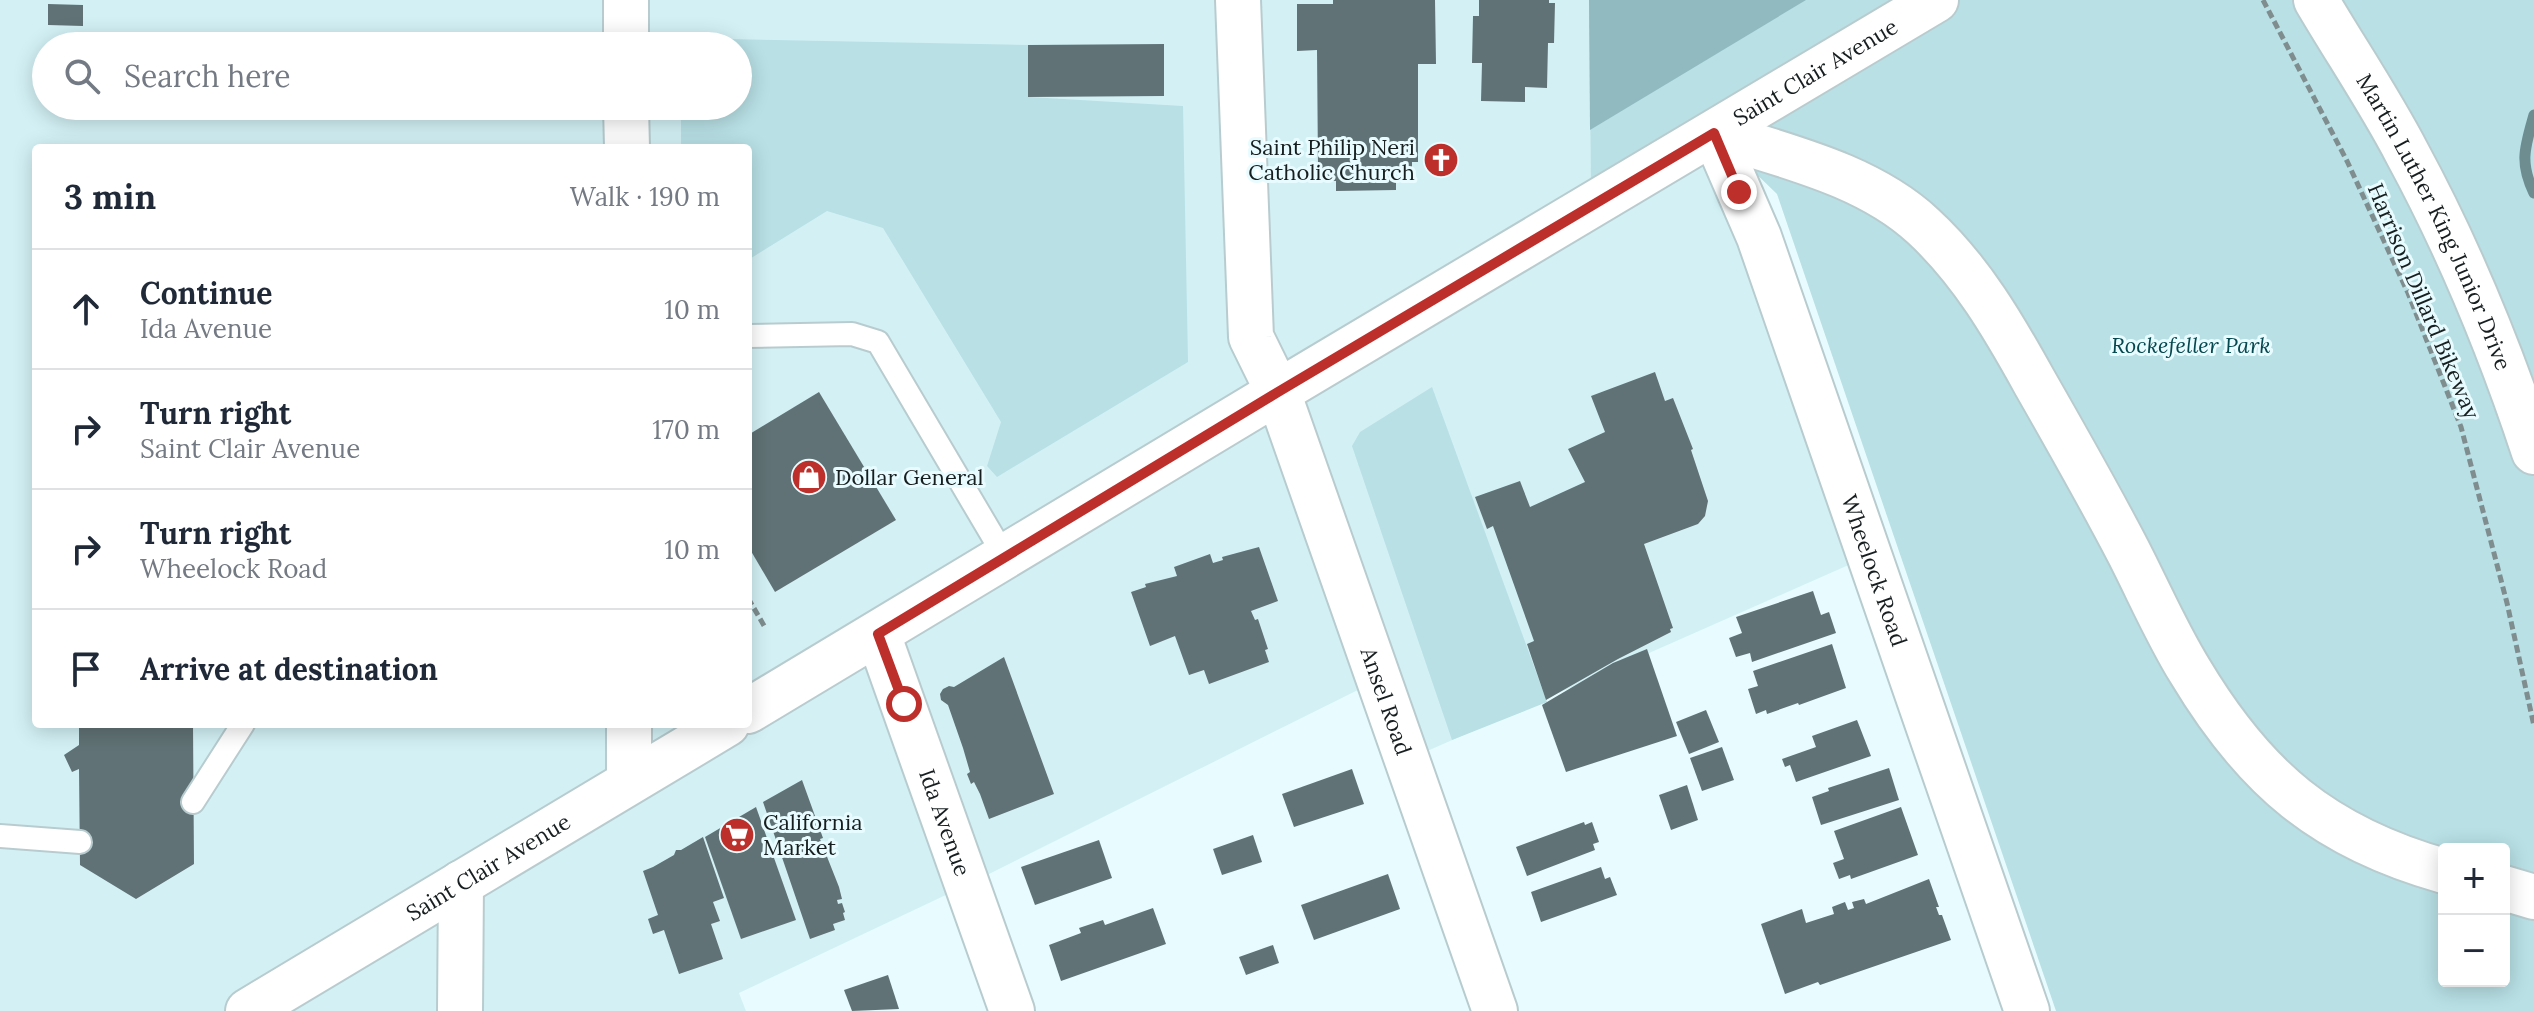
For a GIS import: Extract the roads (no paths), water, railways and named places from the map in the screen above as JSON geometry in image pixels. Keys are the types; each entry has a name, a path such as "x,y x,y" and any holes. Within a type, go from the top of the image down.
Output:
{"main road":[{"path":"626,0 626,32"},
{"name":"Ansel Road","path":"1238,0 1251,337 1278,392 1495,1011"},
{"name":"Saint Clair Avenue","path":"752,709 1936,0"},
{"name":"Martin Luther King Junior Drive","path":"2316,0 2406,150 2437,212 2499,350 2534,452"},
{"path":"626,120 627,144"},
{"path":"1714,133 1869,189 1922,224 1963,269 2002,322 2127,549 2189,670 2234,737 2260,767 2319,817 2350,836 2390,854 2438,869"},
{"name":"Wheelock Road","path":"1714,133 1759,237 2027,1011"},
{"name":"Ida Avenue","path":"878,634 1012,1011"},
{"path":"629,728 629,782"},
{"name":"Saint Clair Avenue","path":"248,1011 720,728"},
{"path":"460,1011 461,883"},
{"path":"2510,890 2534,897"}],"lane":[{"path":"752,336 852,334 878,342 1005,557"},
{"path":"193,802 240,728"},
{"path":"0,836 80,842"}],"waterway":[{"path":"2534,115 2525,154 2526,172 2534,193"}],"place":[{"name":"Saint Philip Neri Catholic Church","path":"1441,160"},
{"name":"Dollar General","path":"809,477"},
{"name":"California Market","path":"737,835"}],"park label":[{"name":"Rockefeller Park","path":"2191,345"}]}
